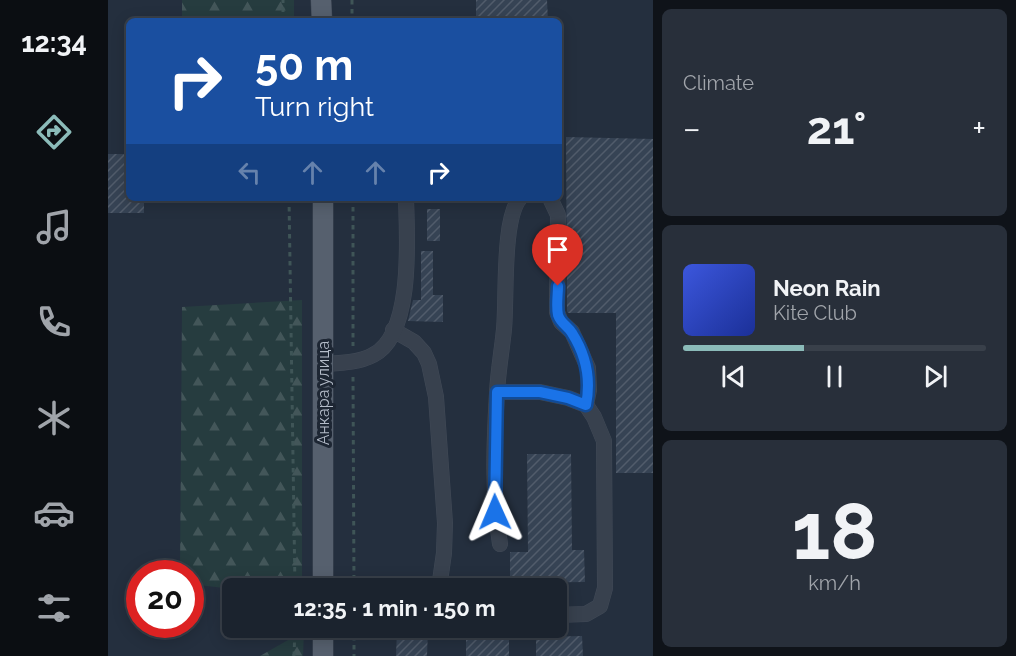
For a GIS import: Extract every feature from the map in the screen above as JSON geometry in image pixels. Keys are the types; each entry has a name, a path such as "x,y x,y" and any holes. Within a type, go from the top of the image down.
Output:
{"main road":[{"path":"321,0 322,18"},
{"name":"Анкара улица","path":"323,201 323,578"},
{"path":"322,656 323,638"}],"lane":[{"path":"323,364 353,363 375,355 388,343 399,317 405,290 406,201"},
{"path":"500,544 494,491 497,392 504,328 508,237 513,208 518,201"},
{"path":"551,201 558,215 557,312 561,322 572,332 588,368 589,390 586,405"},
{"path":"393,330 414,342 424,353 429,364 436,397 445,523 440,578"},
{"path":"497,392 540,392 568,398 586,405 604,441 605,588 600,606 586,614 567,615"}],"path":[{"path":"283,0 283,18"},
{"path":"352,0 352,18"},
{"path":"289,201 295,578"},
{"path":"353,201 354,578"},
{"path":"294,656 295,638"},
{"path":"354,638 354,656"}],"green space":[{"path":"182,0 294,0 294,18 182,18"},
{"path":"302,300 302,578 222,578 222,588 204,586 204,560 180,560 182,307"},
{"path":"292,638 304,638 303,656 260,656"}],"building":[{"path":"476,0 547,0 548,18 476,18"},
{"path":"566,137 653,139 653,473 616,473 616,313 568,313 567,311"},
{"path":"108,154 126,154 126,201 144,201 144,213 108,213"},
{"path":"427,209 440,209 440,241 427,241"},
{"path":"421,251 433,251 433,295 443,295 443,322 408,321 413,300 421,300"},
{"path":"527,454 571,454 572,550 584,550 585,582 567,582 567,578 510,578 510,552 528,552"},
{"path":"582,636 583,656 536,656 536,638"},
{"path":"397,638 428,638 427,656 396,656"},
{"path":"466,638 509,638 509,656 466,656"}],"route":[{"path":"495,512 497,392 540,392 568,398 586,405 589,390 588,368 572,332 561,322 557,312 558,286"}]}
